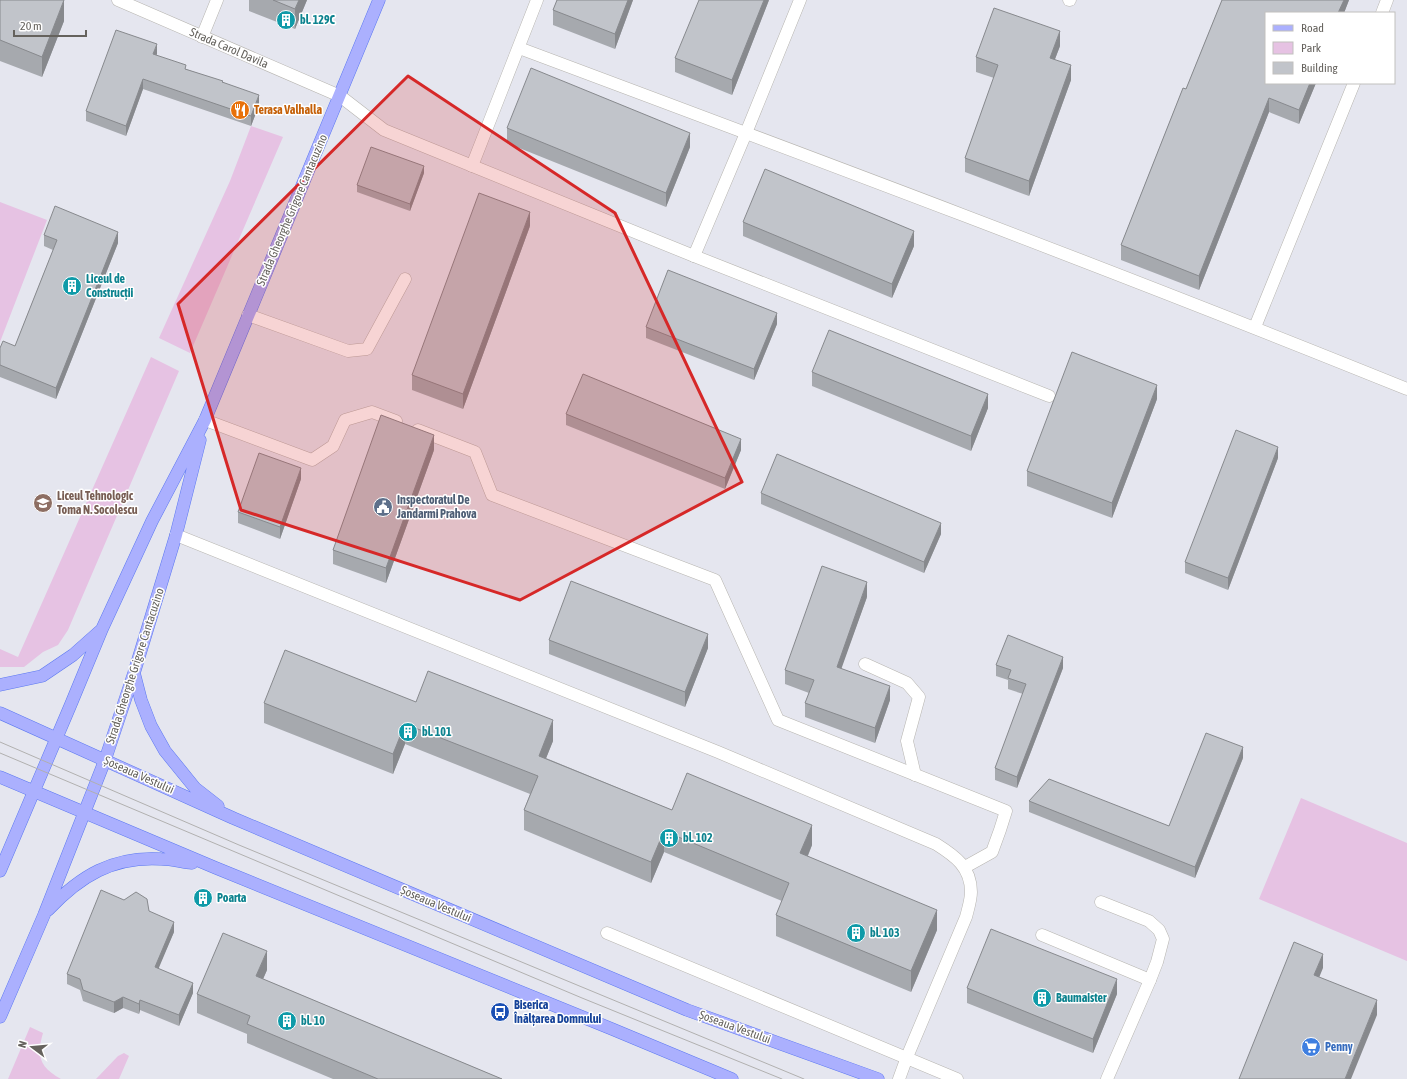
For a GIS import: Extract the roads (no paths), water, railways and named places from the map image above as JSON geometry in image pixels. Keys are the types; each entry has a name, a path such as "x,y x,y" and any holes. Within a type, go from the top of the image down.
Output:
{"main road":[{"name":"Strada Gheorghe Grigore Cantacuzino","path":"0,871 102,628 152,521 205,420 379,0"},
{"name":"Strada Gheorghe Grigore Cantacuzino","path":"0,1017 44,915 105,760 176,535 205,420"},
{"path":"0,685 42,676 73,655 102,628"},
{"path":"134,672 141,700 151,726 165,751 195,788 233,818"},
{"name":"Șoseaua Vestului","path":"0,713 233,818 687,1010 878,1079"},
{"path":"0,777 210,866 732,1079"},
{"path":"44,915 64,892 89,875 118,863 142,859 162,859 210,866"}],"street":[{"name":"Strada Carol Davila","path":"118,0 202,38 340,96 384,130 694,256 1049,396"},
{"path":"202,38 217,0"},
{"path":"472,166 537,0"},
{"path":"694,256 800,0"},
{"path":"1382,12 1387,0"},
{"path":"519,48 1254,327 1407,389"},
{"path":"1254,327 1354,84"},
{"path":"248,315 348,351 367,349 405,279"},
{"path":"205,420 312,460 333,446 345,420 372,412 475,452 492,495 715,580 778,720 1006,811 992,852 965,867"},
{"path":"176,535 718,752 936,844 951,854 965,867 970,880 971,893 966,917 899,1079"},
{"path":"865,664 907,683 919,697 907,741 914,775"},
{"path":"1101,902 1149,921 1160,930 1163,939 1157,962 1150,980 1107,1079"},
{"path":"607,933 957,1079"},
{"path":"1042,935 1150,980"}],"tram line":[{"path":"0,742 239,845 804,1079"},
{"path":"0,753 582,998 782,1079"}],"place":[{"name":"bl. 129C","path":"286,20"},
{"name":"Terasa Valhalla","path":"240,110"},
{"name":"Liceul de Construcții","path":"72,286"},
{"name":"Liceul Tehnologic Toma N. Socolescu","path":"43,503"},
{"name":"Inspectoratul De Jandarmi Prahova","path":"383,507"},
{"name":"bl. 101","path":"408,732"},
{"name":"bl. 102","path":"669,838"},
{"name":"Poarta","path":"203,898"},
{"name":"bl. 103","path":"856,933"},
{"name":"Baumaister","path":"1042,998"},
{"name":"Biserica Înălțarea Domnului","path":"500,1012"},
{"name":"bl. 10","path":"287,1021"},
{"name":"Penny","path":"1311,1047"}]}
